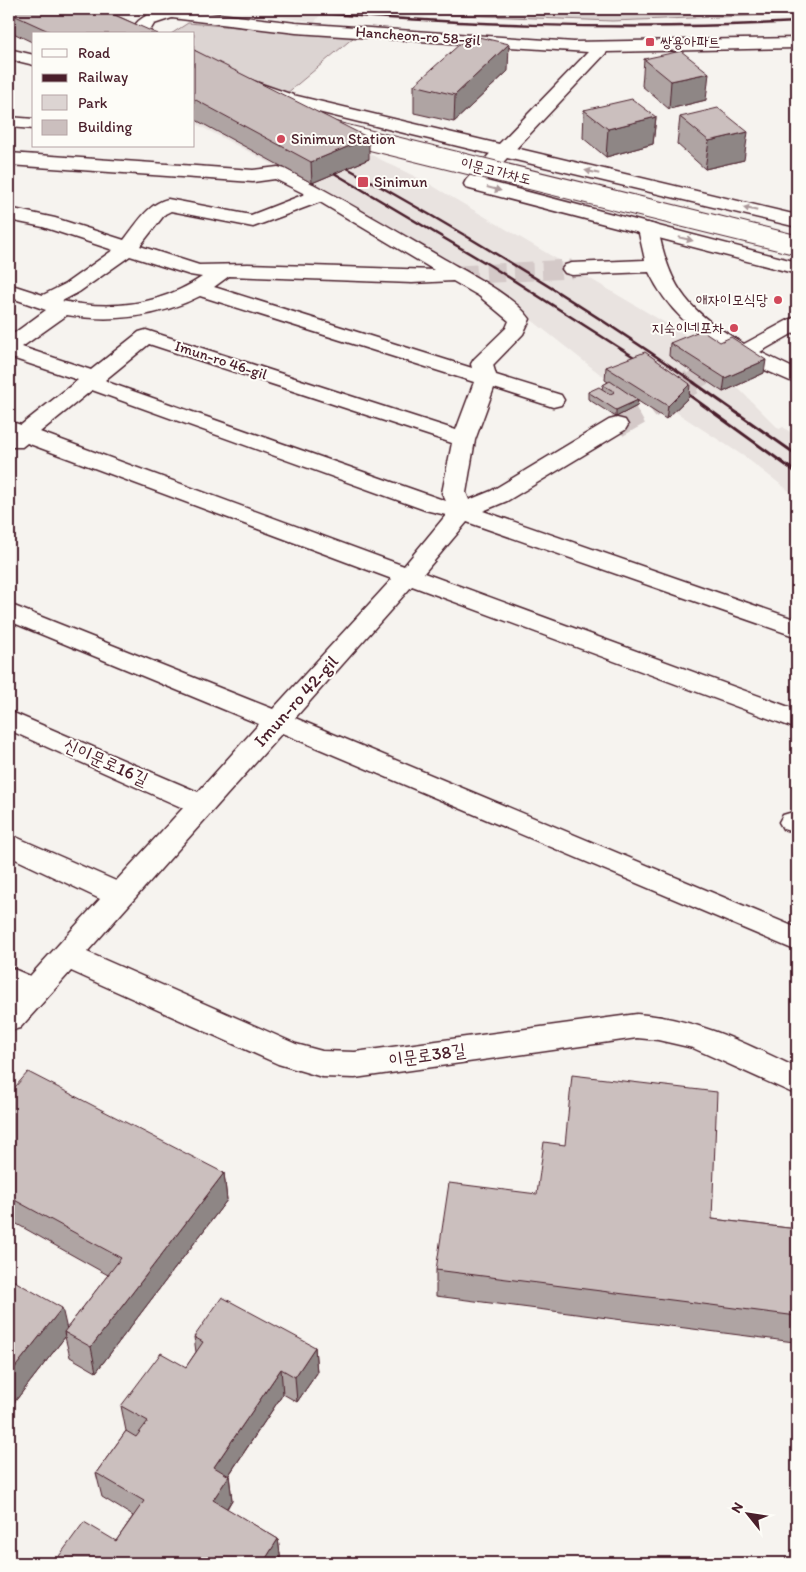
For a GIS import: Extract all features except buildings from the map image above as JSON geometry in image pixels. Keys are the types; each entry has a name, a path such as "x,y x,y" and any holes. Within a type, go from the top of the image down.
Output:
{"street":[{"path":"88,9 136,32"},
{"name":"Hancheon-ro 58-gil","path":"141,32 148,20 171,13 296,28 574,47 797,43"},
{"path":"603,46 473,184 797,268"},
{"path":"9,54 32,60"},
{"path":"195,60 244,84 287,99 797,221"},
{"path":"9,122 32,124"},
{"name":"이문고가차도","path":"319,128 797,244"},
{"path":"9,159 253,176 278,173 321,195 486,292 520,319 516,330 482,364 486,379 464,440 454,493 462,512"},
{"path":"321,195 253,221 168,205 158,210 128,248 72,288 9,349 86,375 102,388 433,505 462,512 797,629"},
{"path":"9,214 48,222 197,271 223,270 412,277 458,275"},
{"path":"648,229 657,266 672,295 695,321 743,353 797,378"},
{"path":"572,269 657,266"},
{"path":"9,290 52,306 115,311 159,306 200,289 223,270"},
{"path":"200,289 553,400"},
{"path":"743,353 797,323"},
{"name":"Imun-ro 46-gil","path":"14,436 92,380 146,336 464,440"},
{"name":"Imun-ro 42-gil","path":"9,1019 21,986 67,956 409,575 462,512 499,496 617,425"},
{"path":"14,436 409,575 797,720"},
{"path":"9,612 278,721 797,940"},
{"name":"신이문로16길","path":"9,720 202,805"},
{"path":"9,844 121,896"},
{"name":"이문로38길","path":"67,956 289,1055 322,1064 355,1066 637,1026 656,1026 673,1029 720,1045 797,1082"}],"shaded area":[{"path":"228,9 324,9 315,22"},
{"path":"195,67 426,182 684,334 779,429 783,427 797,437 797,497 745,457 665,405 600,374 529,318 460,273 304,181 195,124"}],"green space":[{"path":"373,9 797,9 797,14 612,21 407,13"},
{"path":"188,23 354,37 286,94 249,83 195,55 195,32 174,32"}],"tunnel":[{"path":"458,275 572,269"},
{"path":"690,383 733,359"},
{"path":"617,425 692,382"}],"railway":[{"path":"269,9 401,19 533,25 665,26 797,22"},
{"path":"347,168 436,218 524,271 695,383"},
{"path":"334,173 491,266 645,364"},
{"path":"693,382 797,455"},
{"path":"678,387 797,473"}],"place":[{"name":"쌍용아파트","path":"650,42"},
{"name":"Sinimun Station","path":"281,139"},
{"name":"Sinimun","path":"363,182"},
{"name":"애자이모식당","path":"778,300"},
{"name":"지숙이네포차","path":"734,328"}]}
